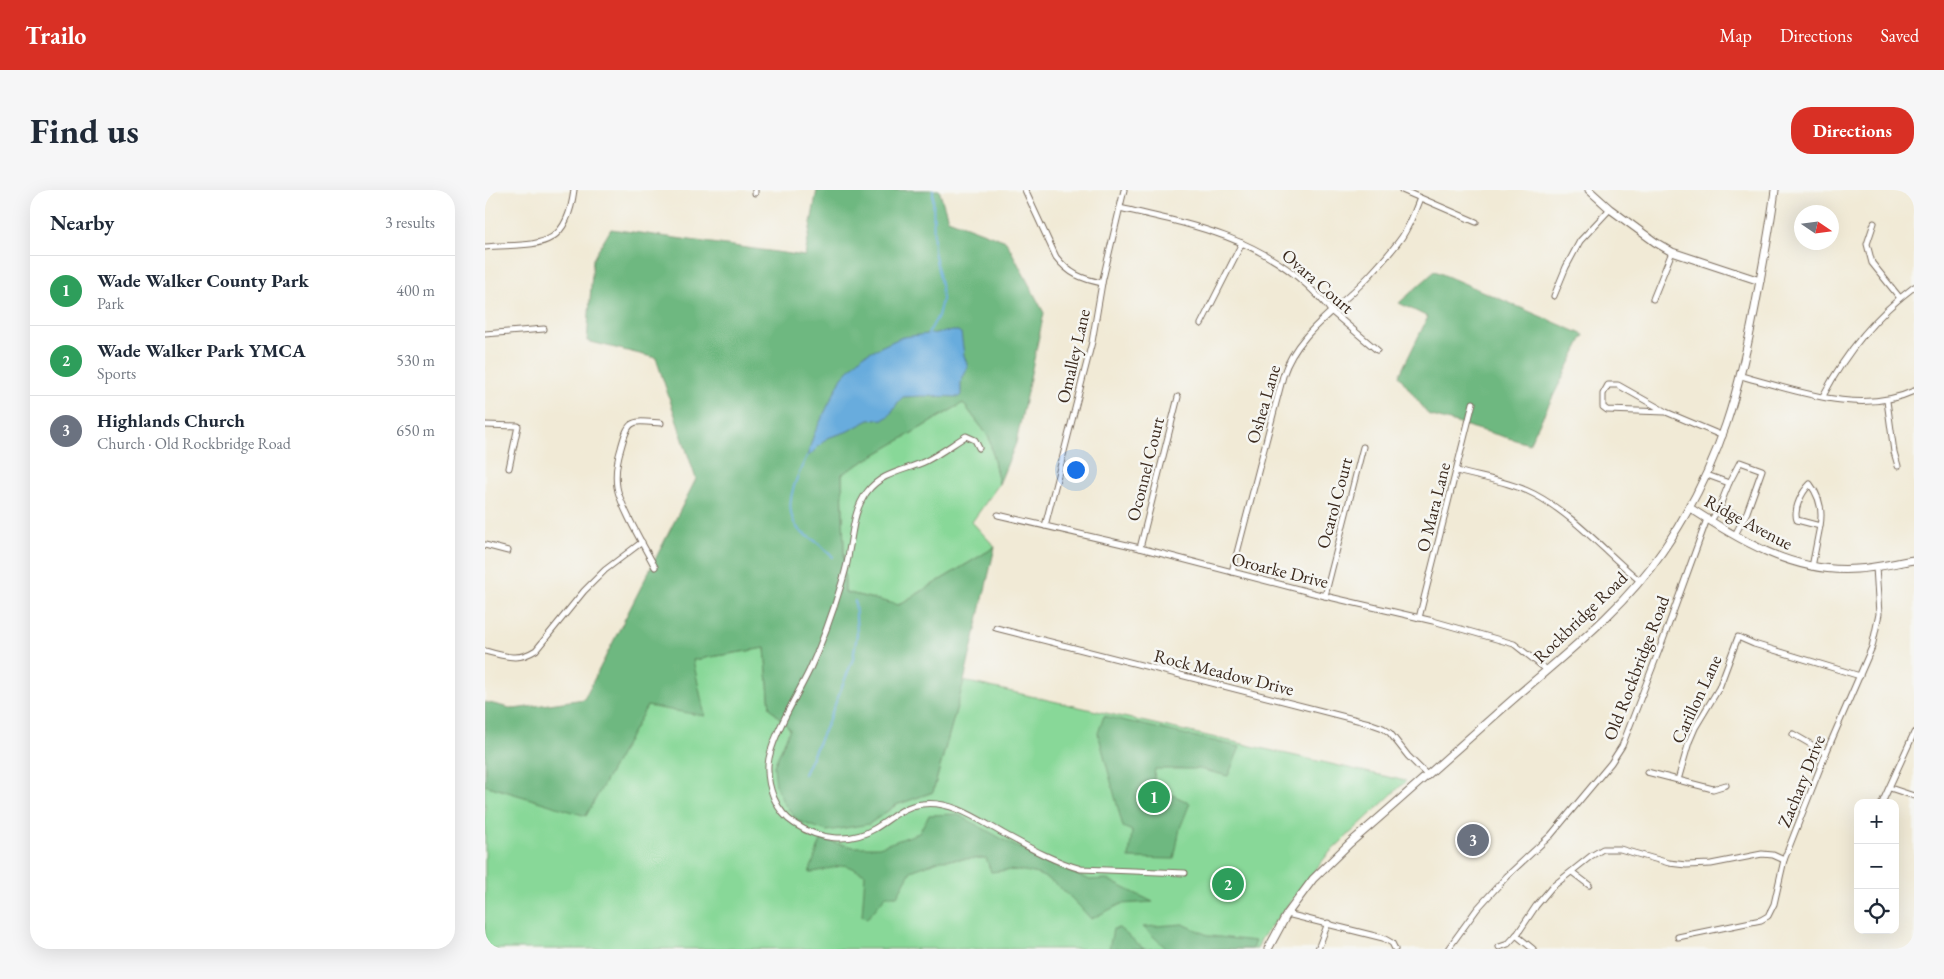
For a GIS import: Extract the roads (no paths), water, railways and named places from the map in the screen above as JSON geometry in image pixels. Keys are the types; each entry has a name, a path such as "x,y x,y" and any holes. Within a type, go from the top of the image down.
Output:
{"main road":[{"path":"1589,190 1610,209 1672,252 1760,281"},
{"name":"Rockbridge Road","path":"1268,949 1287,914 1313,878 1350,843 1598,625 1640,581 1662,553 1690,508 1707,475 1723,436 1749,345 1775,190"},
{"name":"Ridge Avenue","path":"1690,508 1763,551 1796,564 1834,569 1876,567 1914,560"}],"street":[{"path":"485,247 538,242 553,238 563,228 568,218 574,190"},
{"path":"1025,190 1056,257 1063,266 1076,276 1102,283"},
{"name":"Omalley Lane","path":"1045,526 1092,342 1102,283 1124,190"},
{"path":"1402,190 1476,222"},
{"name":"Oshea Lane","path":"1232,572 1286,368 1298,346 1331,311 1369,276 1391,251 1403,235 1420,198"},
{"name":"Ovara Court","path":"1120,208 1194,225 1265,254 1291,271 1326,303 1331,311 1377,350"},
{"path":"1554,296 1566,267 1580,241 1610,209"},
{"path":"1874,223 1867,244 1872,264 1900,298"},
{"path":"1201,324 1242,243"},
{"path":"1653,299 1672,252"},
{"path":"1823,396 1846,356 1900,298 1914,287"},
{"path":"485,334 544,329"},
{"path":"1741,376 1823,396 1857,402 1887,401 1914,391"},
{"path":"1666,412 1607,410 1603,407 1603,394 1608,386 1618,385 1666,412 1723,436"},
{"name":"Oconnel Court","path":"1140,548 1178,397"},
{"path":"1887,401 1898,466"},
{"name":"O Mara Lane","path":"1419,618 1473,403"},
{"path":"655,567 619,495 617,487 617,461 626,428 635,422 661,423"},
{"path":"485,425 519,426 509,468"},
{"path":"979,448 975,440 966,436 925,461 886,475 871,486 862,500 855,515 845,572 829,623 810,669 772,746 768,774 774,798 783,812 794,823 805,830 833,838 849,838 865,834 903,809 923,804 951,806 966,812 1006,836 1070,866 1081,869 1185,873"},
{"name":"Ocarol Court","path":"1325,596 1363,447"},
{"name":"Old Rockbridge Road","path":"1448,949 1477,909 1507,876 1551,835 1611,763 1622,746 1709,520 1719,508 1729,483 1741,462 1762,470 1743,518"},
{"path":"1457,471 1519,488 1547,501 1640,581"},
{"path":"1707,475 1729,483"},
{"path":"1812,567 1820,526 1822,515 1819,496 1810,484 1805,489 1795,516 1797,520 1820,526"},
{"path":"1719,508 1743,518 1735,535"},
{"name":"Oroarke Drive","path":"998,515 1140,548 1325,596 1419,618 1514,644 1547,670"},
{"path":"485,651 517,658 537,650 584,591 605,570 642,542"},
{"path":"485,545 508,551"},
{"name":"Zachary Drive","path":"1678,937 1761,920 1768,916 1775,904 1785,860 1826,753 1869,655 1877,631 1879,594 1876,567"},
{"name":"Rock Meadow Drive","path":"996,628 1376,725 1390,733 1408,756 1427,775"},
{"name":"Carillon Lane","path":"1678,780 1689,742 1695,728 1719,688 1738,637 1754,644 1860,676"},
{"path":"1793,734 1826,753"},
{"path":"1884,799 1914,734"},
{"path":"1647,772 1713,789 1726,785"},
{"path":"1891,788 1914,796"},
{"path":"1499,947 1508,944 1547,893 1565,876 1603,849 1612,848 1669,863 1686,865 1711,864 1762,854 1773,855 1785,860"},
{"path":"1572,872 1589,885"},
{"path":"1287,914 1383,938 1392,943 1395,949"},
{"path":"1318,949 1328,923"},
{"path":"1516,935 1533,949"}],"water":[{"path":"953,331 961,333 968,367 961,382 961,395 959,397 903,397 889,416 884,419 869,420 846,432 827,438 807,456 814,434 842,377 863,355 902,337"}],"waterway":[{"path":"928,334 938,316 942,300 941,284 934,251 933,190"},
{"path":"807,456 792,493 791,512 793,521 799,530 818,543 833,557"},
{"path":"804,774 828,722 853,659 857,634 855,601"}],"place":[{"name":"Wade Walker County Park","path":"1154,797"},
{"name":"Highlands Church","path":"1473,840"},
{"name":"Wade Walker Park YMCA","path":"1228,884"}]}
